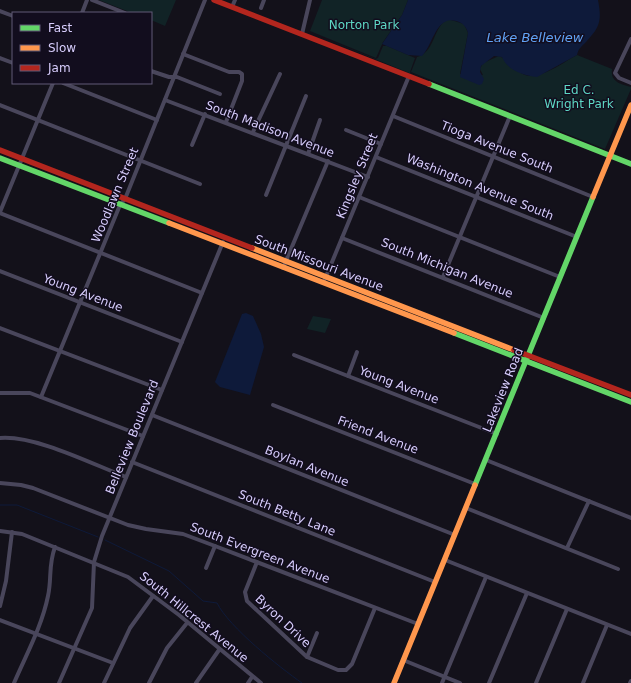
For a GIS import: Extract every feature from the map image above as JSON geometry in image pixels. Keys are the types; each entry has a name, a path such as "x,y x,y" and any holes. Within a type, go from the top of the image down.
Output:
{"main road":[{"path":"214,0 631,164"},
{"name":"Lakeview Road","path":"394,683 631,105"},
{"name":"South Missouri Avenue","path":"0,150 631,395"},
{"name":"South Missouri Avenue","path":"0,158 526,363 631,402"}],"street":[{"path":"82,12 87,0"},
{"path":"92,0 122,12"},
{"name":"Woodlawn Street","path":"41,397 120,205 125,199 205,0"},
{"path":"232,7 235,0"},
{"path":"261,8 264,0"},
{"path":"302,34 310,0"},
{"path":"0,11 12,16"},
{"path":"631,39 615,73 619,78 631,84"},
{"path":"183,54 229,72 239,72 243,77 226,122"},
{"path":"0,58 12,63"},
{"path":"152,71 169,77 174,77 220,94"},
{"path":"253,132 280,74"},
{"name":"Kingsley Street","path":"323,284 409,76"},
{"path":"53,84 0,212 202,293"},
{"path":"65,84 157,120"},
{"path":"266,196 306,96"},
{"name":"South Madison Avenue","path":"165,100 253,132 368,177"},
{"path":"0,105 200,184"},
{"path":"192,145 205,114"},
{"name":"Tioga Avenue South","path":"393,116 593,197"},
{"path":"443,278 510,116"},
{"path":"308,154 320,120"},
{"path":"346,130 381,144"},
{"name":"Washington Avenue South","path":"376,157 577,237"},
{"path":"283,268 328,161"},
{"path":"359,197 560,277"},
{"name":"Belleview Boulevard","path":"59,683 92,608 94,562 97,549 225,238"},
{"name":"South Michigan Avenue","path":"342,238 544,318"},
{"name":"Young Avenue","path":"0,271 182,342"},
{"path":"0,328 162,390"},
{"path":"348,376 357,352"},
{"name":"Young Avenue","path":"294,356 497,434"},
{"path":"0,393 20,392 41,397 143,436"},
{"name":"Friend Avenue","path":"273,405 475,484"},
{"name":"Boylan Avenue","path":"152,415 455,535"},
{"path":"0,438 18,438 36,442 126,477"},
{"path":"486,460 631,518"},
{"name":"South Betty Lane","path":"132,462 435,582"},
{"name":"South Evergreen Avenue","path":"0,483 10,483 32,488 109,518 146,530 183,534 418,624"},
{"path":"568,548 589,501"},
{"path":"466,508 618,569"},
{"name":"South Hillcrest Avenue","path":"0,530 12,532 55,547 128,577 164,603 187,623 199,631 252,678 261,683"},
{"path":"0,606 6,581 12,532"},
{"path":"206,568 215,546"},
{"path":"14,683 35,633 48,594 49,569 55,547"},
{"path":"445,560 631,634"},
{"name":"Byron Drive","path":"257,562 246,592 247,602 307,657 338,670 343,671 350,668 375,608"},
{"path":"442,683 486,577"},
{"path":"489,683 526,593"},
{"path":"104,683 112,663 134,621 153,596"},
{"path":"536,683 567,609"},
{"path":"0,620 74,647 112,663"},
{"path":"149,683 167,648 187,623"},
{"path":"583,683 607,625"},
{"path":"307,657 317,633"},
{"path":"196,683 219,650"},
{"path":"403,660 460,683"},
{"path":"248,683 252,678"}],"green space":[{"path":"99,0 176,0 165,26 152,20 152,12 129,12"},
{"name":"Norton Park","path":"322,0 408,0 402,15 383,42 376,58 310,31"},
{"name":"Ed C. Wright Park","path":"446,20 464,24 468,33 460,74 483,75 480,69 483,63 499,56 527,76 542,74 577,55 612,69 614,80 631,87 631,89 605,149 411,72 417,57 423,55 427,51 438,29"},
{"path":"321,37 376,59 378,58 383,46 387,46 415,58 410,72 411,74"},
{"path":"428,81 487,104 463,95"},
{"path":"313,316 331,319 325,333 307,329"}],"water":[{"name":"Lake Belleview","path":"408,0 598,0 600,19 597,28 591,37 580,48 577,55 537,77 516,72 508,66 502,57 494,56 481,66 480,72 484,79 482,84 479,85 460,77 468,33 464,25 456,21 449,20 444,22 439,27 422,56 408,55 382,44 402,15"},
{"path":"246,313 253,316 261,334 264,347 250,395 220,387 215,382 242,314"}],"waterway":[{"path":"0,505 17,505 98,537"},
{"path":"105,540 169,571 203,601 217,603 223,613 243,635 268,657 302,683"}],"traffic: fast":[{"path":"429,84 631,164"},
{"path":"0,158 169,223"},
{"path":"475,485 593,197"},
{"path":"454,333 631,402"}],"traffic: slow":[{"path":"593,197 631,105"},
{"path":"169,223 454,333"},
{"path":"252,248 514,350"},
{"path":"394,683 475,485"}],"traffic: jam":[{"path":"214,0 429,84"},
{"path":"0,150 252,248"},
{"path":"514,350 631,395"}]}
